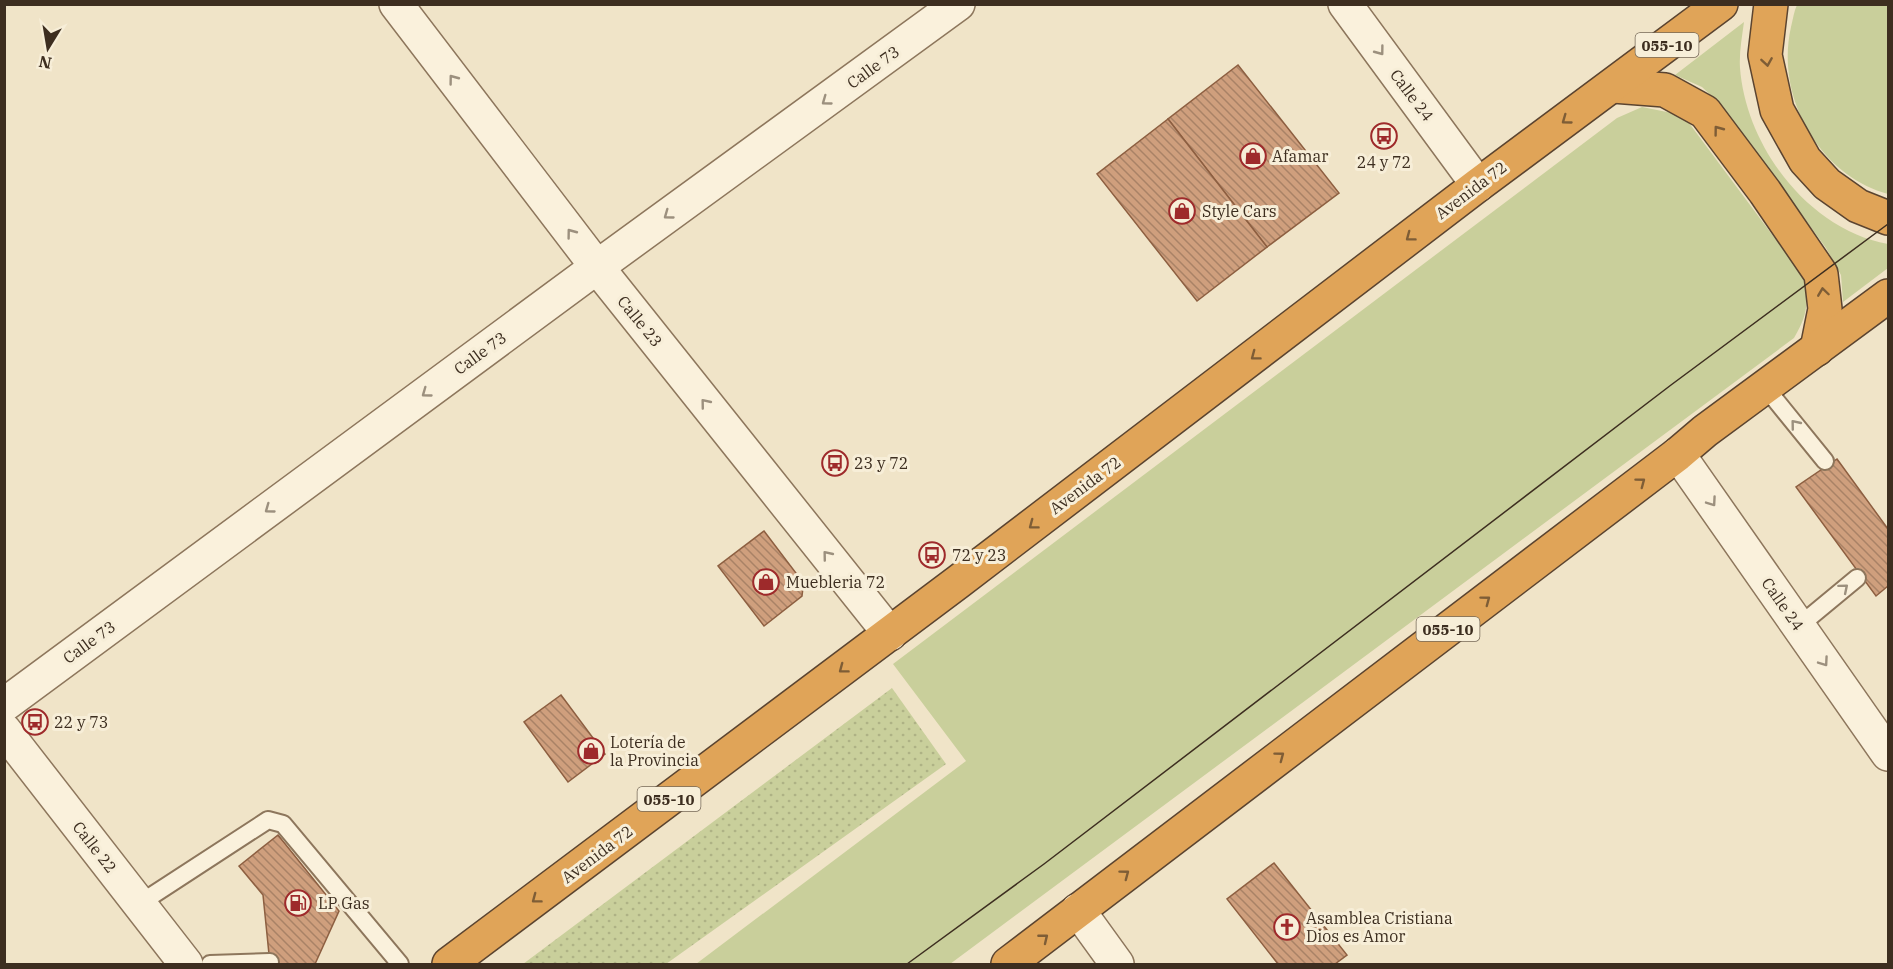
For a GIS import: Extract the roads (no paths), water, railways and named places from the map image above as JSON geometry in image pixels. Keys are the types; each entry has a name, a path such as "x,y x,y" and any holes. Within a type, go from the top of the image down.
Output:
{"highway":[{"name":"Avenida 72","path":"449,964 890,634 1478,185 1720,4"},
{"path":"1772,4 1765,55 1777,110 1804,160 1827,184 1858,206 1888,218"},
{"path":"1613,86 1665,90 1705,112 1765,192 1821,274 1825,309 1817,350"},
{"name":"055-10","path":"1008,964 1678,454 1705,431 1888,296"}],"street":[{"name":"Calle 23","path":"396,4 597,267 890,634"},
{"name":"Calle 73","path":"4,705 597,267 958,4"},
{"name":"Calle 24","path":"1345,4 1478,185"},
{"name":"Calle 24","path":"1678,454 1888,754"},
{"name":"Calle 22","path":"4,730 186,964"},
{"path":"1078,910 1117,964"}],"lane":[{"path":"1766,387 1825,461"},
{"path":"1798,626 1857,578"},
{"path":"139,904 268,820 283,824 400,964"},
{"path":"210,964 270,962"}],"tram line":[{"path":"907,964 1044,864 1671,385 1888,224"}],"place":[{"name":"24 y 72","path":"1384,136"},
{"name":"Afamar","path":"1253,156"},
{"name":"Style Cars","path":"1182,211"},
{"name":"23 y 72","path":"835,463"},
{"name":"72 y 23","path":"932,555"},
{"name":"Muebleria 72","path":"766,582"},
{"name":"22 y 73","path":"35,722"},
{"name":"Lotería de la Provincia","path":"591,751"},
{"name":"LP Gas","path":"298,903"},
{"name":"Asamblea Cristiana Dios es Amor","path":"1287,927"}]}
